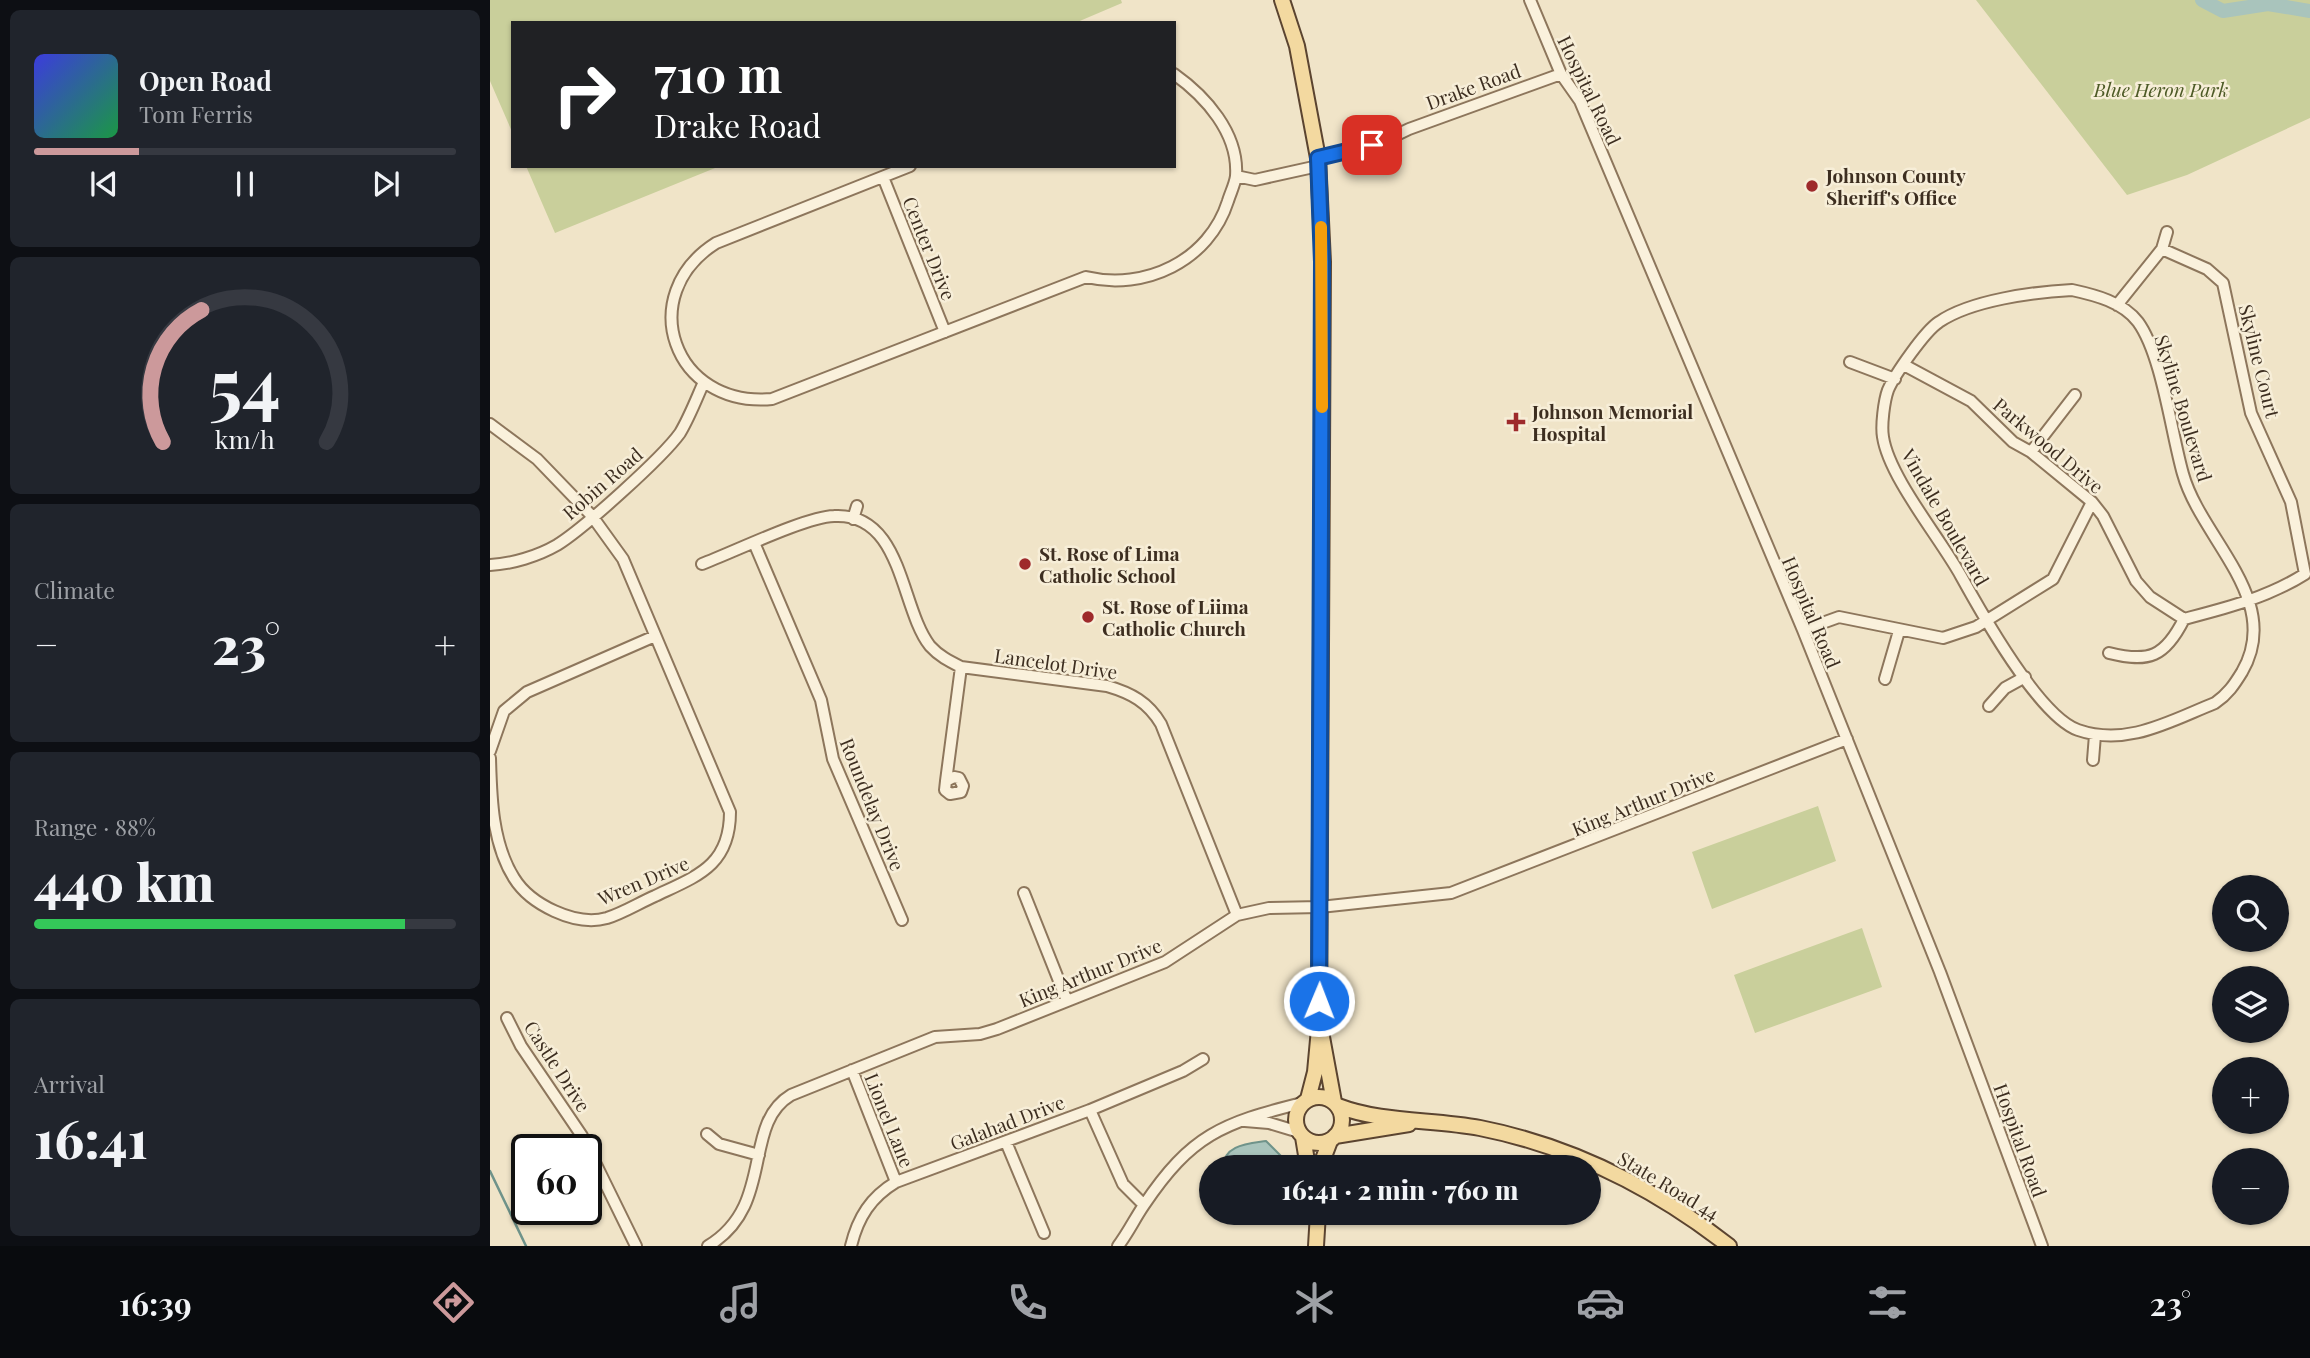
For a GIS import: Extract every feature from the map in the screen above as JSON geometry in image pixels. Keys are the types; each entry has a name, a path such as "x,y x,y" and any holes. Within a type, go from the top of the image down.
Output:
{"main road":[{"path":"1282,0 1297,46 1318,162 1322,262 1319,1029 1315,1072 1305,1101 1295,1117 1305,1155"},
{"path":"1319,1029 1342,1124 1325,1155"},
{"path":"1305,1101 1324,1097 1336,1104"},
{"name":"State Road 44","path":"1336,1104 1360,1116 1392,1116 1478,1128 1518,1137 1600,1166 1686,1216 1729,1246"},
{"name":"State Road 44","path":"1332,1139 1424,1122"},
{"path":"1301,1135 1316,1143 1332,1139"},
{"path":"1316,1246 1317,1225"}],"street":[{"name":"Hospital Road","path":"1530,0 1561,74 1580,101 1803,629 1940,972 2042,1246"},
{"name":"Drake Road","path":"1236,176 1255,180 1380,143 1409,129 1561,74"},
{"path":"905,168 716,243 700,253 680,280 671,316 679,350 703,384 730,396 772,399 1086,277 1119,281 1168,271 1211,237 1223,218 1236,176 1227,134 1212,107 1176,76"},
{"name":"Center Drive","path":"883,177 945,332"},
{"path":"2118,304 2162,249 2167,232"},
{"name":"Skyline Court","path":"2162,249 2207,269 2223,283 2251,413 2291,502 2305,575 2250,601"},
{"name":"Vindale Boulevard","path":"2095,735 2062,723 2025,677 1987,622 1947,550 1891,463 1883,436 1888,391 1904,365 1938,322 1974,307 2047,291 2072,290 2118,304"},
{"name":"Skyline Boulevard","path":"2118,304 2137,320 2152,347 2183,476 2250,601"},
{"path":"1850,362 1895,379"},
{"name":"Parkwood Drive","path":"1904,365 1972,401 2013,442 2031,452 2092,502 2104,516 2136,581 2150,597 2183,620"},
{"name":"Robin Road","path":"490,565 524,558 557,545 592,516 664,452 680,432 703,384"},
{"path":"2031,452 2075,396"},
{"name":"Wren Drive","path":"490,424 537,459 592,516 623,559 730,812 725,843 717,859 704,873 605,918 578,918 532,898 513,877 501,848 492,806 490,758"},
{"path":"1803,629 1839,617 1943,638 1987,622 2053,579 2092,502"},
{"path":"702,564 816,520 834,516 853,519 857,506"},
{"name":"Lancelot Drive","path":"853,519 871,528 893,554 922,634 939,655 961,667 1107,686 1129,692 1154,712 1167,736 1237,915"},
{"name":"Roundelay Drive","path":"755,544 821,699 833,760 902,920"},
{"path":"2093,760 2095,735 2116,737 2136,734 2226,695 2253,653 2250,601 2183,620 2160,653 2136,660 2109,653"},
{"path":"1885,679 1899,631"},
{"path":"490,751 504,711 527,692 655,636"},
{"path":"946,781 961,667"},
{"path":"1989,706 2005,688 2025,677"},
{"name":"King Arthur Drive","path":"708,1246 723,1237 747,1205 768,1121 782,1100 935,1037 980,1034 1165,962 1237,915 1269,908 1320,907 1421,898 1480,884 1847,739"},
{"path":"1024,893 1067,1001"},
{"name":"Castle Drive","path":"507,1018 521,1046 582,1136 636,1246"},
{"name":"Galahad Drive","path":"851,1246 867,1206 897,1182 1090,1110 1183,1071 1203,1059"},
{"name":"Lionel Lane","path":"852,1070 897,1182"},
{"path":"1118,1246 1175,1163 1194,1144 1217,1129 1245,1121 1256,1114 1305,1101"},
{"path":"1090,1110 1123,1184 1144,1205"},
{"path":"1245,1121 1269,1123 1301,1135"},
{"path":"707,1134 719,1144 759,1155"},
{"path":"1006,1142 1044,1233"}],"green space":[{"path":"490,0 1121,0 1122,3 1080,21 511,21 511,129 490,81"},
{"name":"Blue Heron Park","path":"1976,0 2310,0 2310,118 2187,175 2127,195"},
{"path":"527,168 715,168 555,233"},
{"path":"1818,806 1836,861 1712,909 1692,852"},
{"path":"1862,928 1882,987 1755,1033 1734,975"}],"water":[{"path":"1266,1141 1280,1155 1226,1155 1244,1145"}],"waterway":[{"path":"2202,0 2223,11 2268,4 2310,11"},
{"path":"490,1171 526,1246"}],"slow traffic":[{"path":"1321,227 1322,407"}],"place":[{"name":"Johnson County Sheriff's Office","path":"1812,186"},
{"name":"Johnson Memorial Hospital","path":"1516,422"},
{"name":"St. Rose of Lima Catholic School","path":"1025,564"},
{"name":"St. Rose of Liima Catholic Church","path":"1088,617"}],"route":[{"path":"1319,1001 1322,262 1318,158 1372,145"}]}
